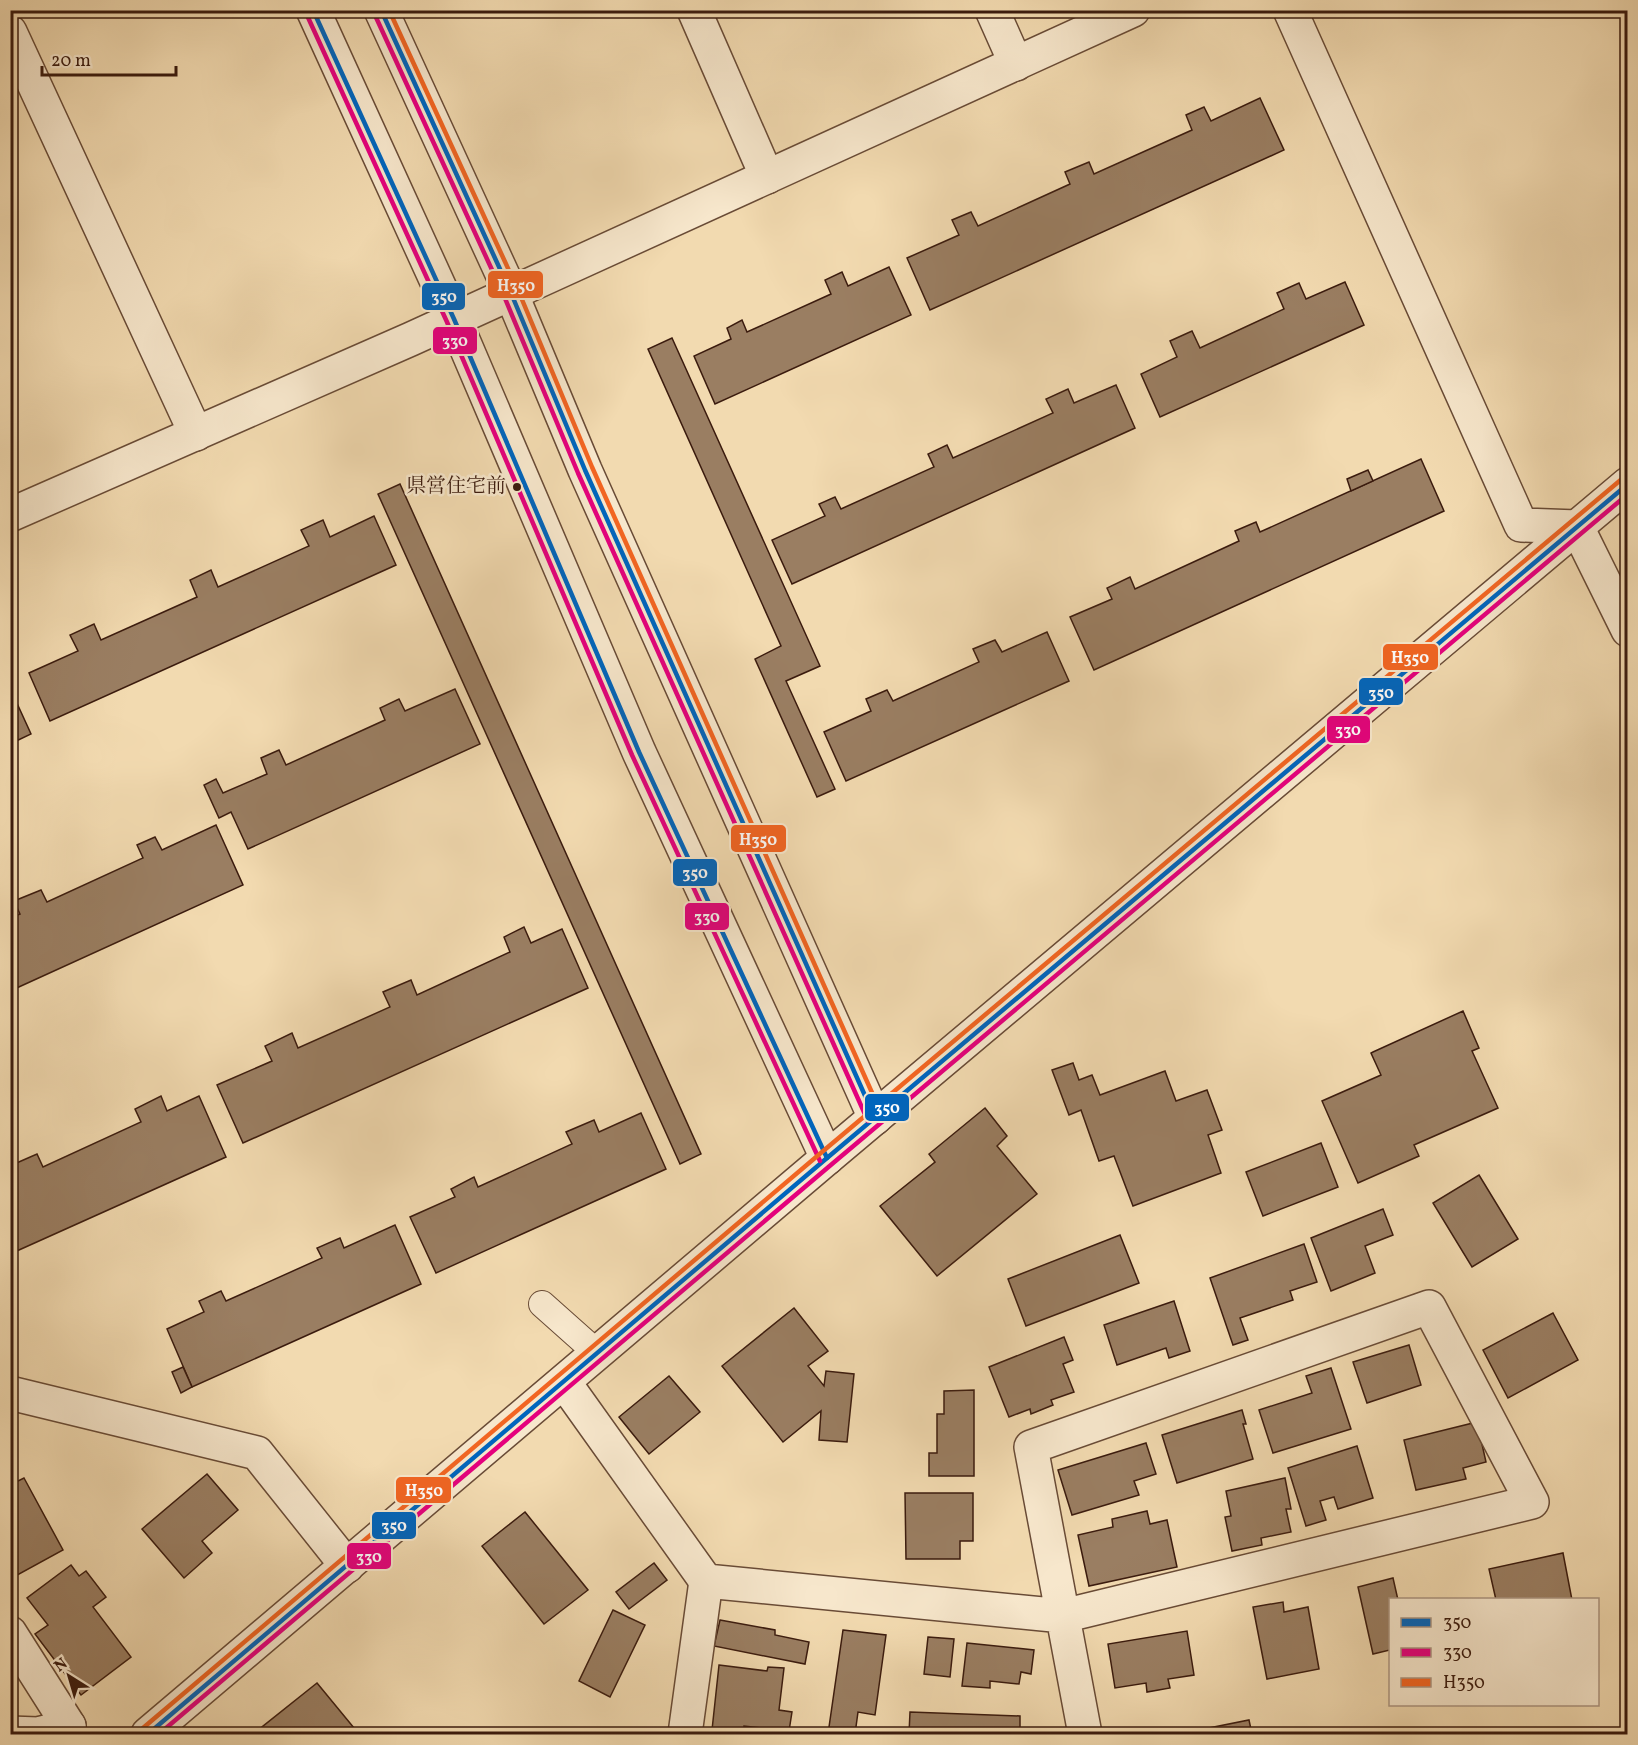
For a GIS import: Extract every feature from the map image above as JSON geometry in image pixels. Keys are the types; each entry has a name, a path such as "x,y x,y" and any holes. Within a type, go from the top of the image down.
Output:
{"street":[{"path":"313,10 454,319 639,752 827,1158"},
{"path":"381,10 511,293 585,470 874,1118"},
{"path":"694,10 767,177"},
{"path":"992,10 1016,64"},
{"path":"10,515 454,319 1133,10"},
{"path":"1290,10 1521,525 1577,527"},
{"path":"10,32 196,434"},
{"path":"148,1734 874,1118 1628,484"},
{"path":"1577,527 1628,630"},
{"path":"706,1581 1063,1616 1532,1502 1429,1307 1031,1447 1063,1616 1085,1734"},
{"path":"564,1382 706,1581 685,1734"},
{"path":"10,1393 257,1453 347,1566"},
{"path":"10,1633 69,1730 38,1734 10,1733"}],"lane":[{"path":"542,1304 597,1353"}],"building":[{"path":"1260,98 1284,150 930,310 907,258 959,235 952,220 971,212 978,226 1070,184 1065,172 1089,162 1094,174 1192,130 1186,115 1204,107 1211,121"},
{"path":"889,267 911,315 715,404 694,356 731,339 727,328 742,320 747,332 831,294 825,280 842,272 848,286"},
{"path":"1345,282 1364,325 1160,417 1141,374 1177,357 1170,341 1192,331 1200,348 1284,309 1277,293 1299,283 1306,299"},
{"path":"672,338 820,666 786,681 835,789 817,797 755,659 781,646 648,349"},
{"path":"1116,385 1135,428 792,584 772,540 825,516 819,504 835,497 841,509 934,467 928,454 947,445 953,458 1053,413 1046,399 1068,389 1074,403"},
{"path":"1421,459 1444,511 1094,670 1070,617 1112,599 1107,588 1130,577 1135,589 1239,541 1235,531 1256,522 1260,532"},
{"path":"1368,470 1373,481 1351,491 1347,479"},
{"path":"400,484 701,1154 680,1164 378,494"},
{"path":"374,516 396,565 50,721 29,673 78,651 70,635 94,624 101,640 197,597 190,580 211,570 218,587 309,546 301,530 323,520 330,537"},
{"path":"1047,632 1069,681 846,781 824,732 871,711 866,699 887,690 893,701 979,662 973,649 995,640 1002,652"},
{"path":"10,688 31,734 10,744"},
{"path":"455,689 480,744 248,849 231,812 219,818 204,785 216,779 223,793 267,774 261,758 279,750 286,765 385,720 380,708 399,699 405,711"},
{"path":"216,825 243,885 10,991 10,918 20,914 14,901 41,890 47,902 143,858 137,845 155,837 162,850"},
{"path":"524,927 531,943 562,929 588,988 243,1143 217,1085 272,1061 265,1046 292,1033 298,1048 390,1007 383,992 411,980 417,995 510,952 504,937"},
{"path":"1463,1011 1479,1048 1472,1051 1498,1108 1414,1145 1419,1156 1358,1183 1322,1101 1381,1075 1371,1053"},
{"path":"1073,1063 1079,1080 1092,1075 1100,1095 1165,1071 1176,1101 1207,1090 1222,1130 1208,1135 1221,1173 1133,1206 1114,1156 1099,1161 1081,1110 1069,1115 1052,1070"},
{"path":"161,1096 167,1111 199,1096 226,1157 10,1254 10,1182 17,1179 12,1165 37,1154 43,1167 141,1122 135,1109"},
{"path":"985,1108 1007,1136 997,1146 1037,1194 937,1276 880,1206 935,1162 929,1154"},
{"path":"641,1113 666,1169 436,1273 410,1217 455,1197 451,1189 474,1177 478,1187 572,1144 566,1132 594,1120 599,1132"},
{"path":"1321,1143 1338,1187 1263,1216 1246,1172"},
{"path":"1479,1175 1518,1239 1472,1267 1433,1203"},
{"path":"1383,1209 1393,1235 1365,1246 1375,1273 1331,1291 1311,1238"},
{"path":"395,1225 421,1284 192,1387 167,1329 204,1312 199,1301 221,1291 226,1301 322,1258 317,1248 340,1238 344,1248"},
{"path":"1120,1235 1139,1283 1026,1326 1008,1279"},
{"path":"1304,1244 1317,1282 1290,1291 1293,1300 1240,1318 1248,1340 1233,1345 1210,1278"},
{"path":"1174,1301 1190,1351 1169,1358 1166,1348 1117,1365 1104,1325"},
{"path":"794,1308 828,1351 808,1366 824,1386 826,1371 854,1374 847,1442 819,1440 821,1411 783,1442 722,1366"},
{"path":"1553,1313 1578,1360 1508,1398 1483,1350"},
{"path":"1064,1337 1073,1360 1063,1364 1074,1392 1051,1400 1053,1405 1031,1414 1030,1409 1009,1417 989,1367"},
{"path":"1409,1345 1421,1385 1367,1403 1353,1362"},
{"path":"183,1367 192,1387 181,1393 172,1372"},
{"path":"1331,1368 1351,1429 1273,1453 1259,1410 1312,1393 1306,1376"},
{"path":"669,1376 700,1412 649,1454 619,1417"},
{"path":"974,1390 974,1476 929,1476 929,1453 937,1453 937,1414 944,1414 944,1391"},
{"path":"1242,1410 1246,1424 1243,1424 1253,1459 1177,1483 1162,1435"},
{"path":"1477,1422 1486,1462 1463,1468 1466,1479 1416,1490 1404,1440"},
{"path":"1146,1443 1156,1474 1134,1481 1139,1495 1072,1515 1058,1470"},
{"path":"1357,1446 1373,1498 1338,1509 1334,1497 1320,1501 1326,1520 1306,1526 1288,1468"},
{"path":"207,1474 238,1510 202,1541 212,1553 184,1578 142,1529"},
{"path":"24,1478 63,1550 10,1579 10,1485"},
{"path":"1285,1478 1291,1509 1286,1509 1291,1532 1261,1538 1262,1545 1232,1551 1225,1517 1231,1516 1226,1491"},
{"path":"905,1493 973,1493 973,1541 960,1541 960,1559 906,1559"},
{"path":"1147,1511 1150,1524 1167,1520 1177,1567 1089,1586 1078,1535 1113,1527 1112,1519"},
{"path":"525,1512 588,1590 544,1624 482,1546"},
{"path":"1563,1553 1572,1598 1496,1598 1489,1569"},
{"path":"654,1563 667,1580 629,1609 616,1592"},
{"path":"71,1565 79,1576 86,1571 106,1597 93,1607 131,1657 81,1695 35,1634 48,1625 27,1598"},
{"path":"1393,1578 1398,1598 1389,1598 1389,1650 1373,1654 1358,1587"},
{"path":"1283,1602 1284,1612 1308,1607 1319,1669 1267,1679 1253,1607"},
{"path":"613,1610 645,1625 610,1697 579,1681"},
{"path":"720,1620 775,1630 775,1635 809,1642 805,1664 714,1646"},
{"path":"843,1630 886,1635 875,1715 858,1712 855,1734 828,1734"},
{"path":"1187,1631 1194,1675 1168,1679 1170,1688 1147,1692 1146,1683 1115,1688 1108,1644"},
{"path":"928,1637 954,1639 950,1677 924,1674"},
{"path":"967,1643 1034,1650 1031,1674 1021,1672 1019,1684 990,1681 990,1688 962,1686"},
{"path":"719,1665 767,1671 768,1667 784,1668 779,1710 792,1712 789,1731 744,1726 743,1733 712,1730"},
{"path":"317,1683 359,1734 253,1734"},
{"path":"910,1712 1020,1716 1020,1734 909,1734"},
{"path":"1249,1720 1252,1734 1179,1734"}],"transit line":[{"name":"350","path":"313,10 454,319 639,752 827,1158"},
{"name":"350","path":"381,10 511,293 585,470 875,1118"},
{"name":"H350","path":"389,10 518,290 592,467 882,1115"},
{"name":"330","path":"306,13 447,322 632,755 820,1161"},
{"name":"330","path":"374,13 504,296 578,473 868,1121"},
{"name":"H350","path":"143,1728 822,1152 1623,478"},
{"name":"350","path":"148,1734 827,1158 1628,484"},
{"name":"330","path":"159,1734 1628,494"}],"place":[{"name":"県営住宅前","path":"517,487"}]}
